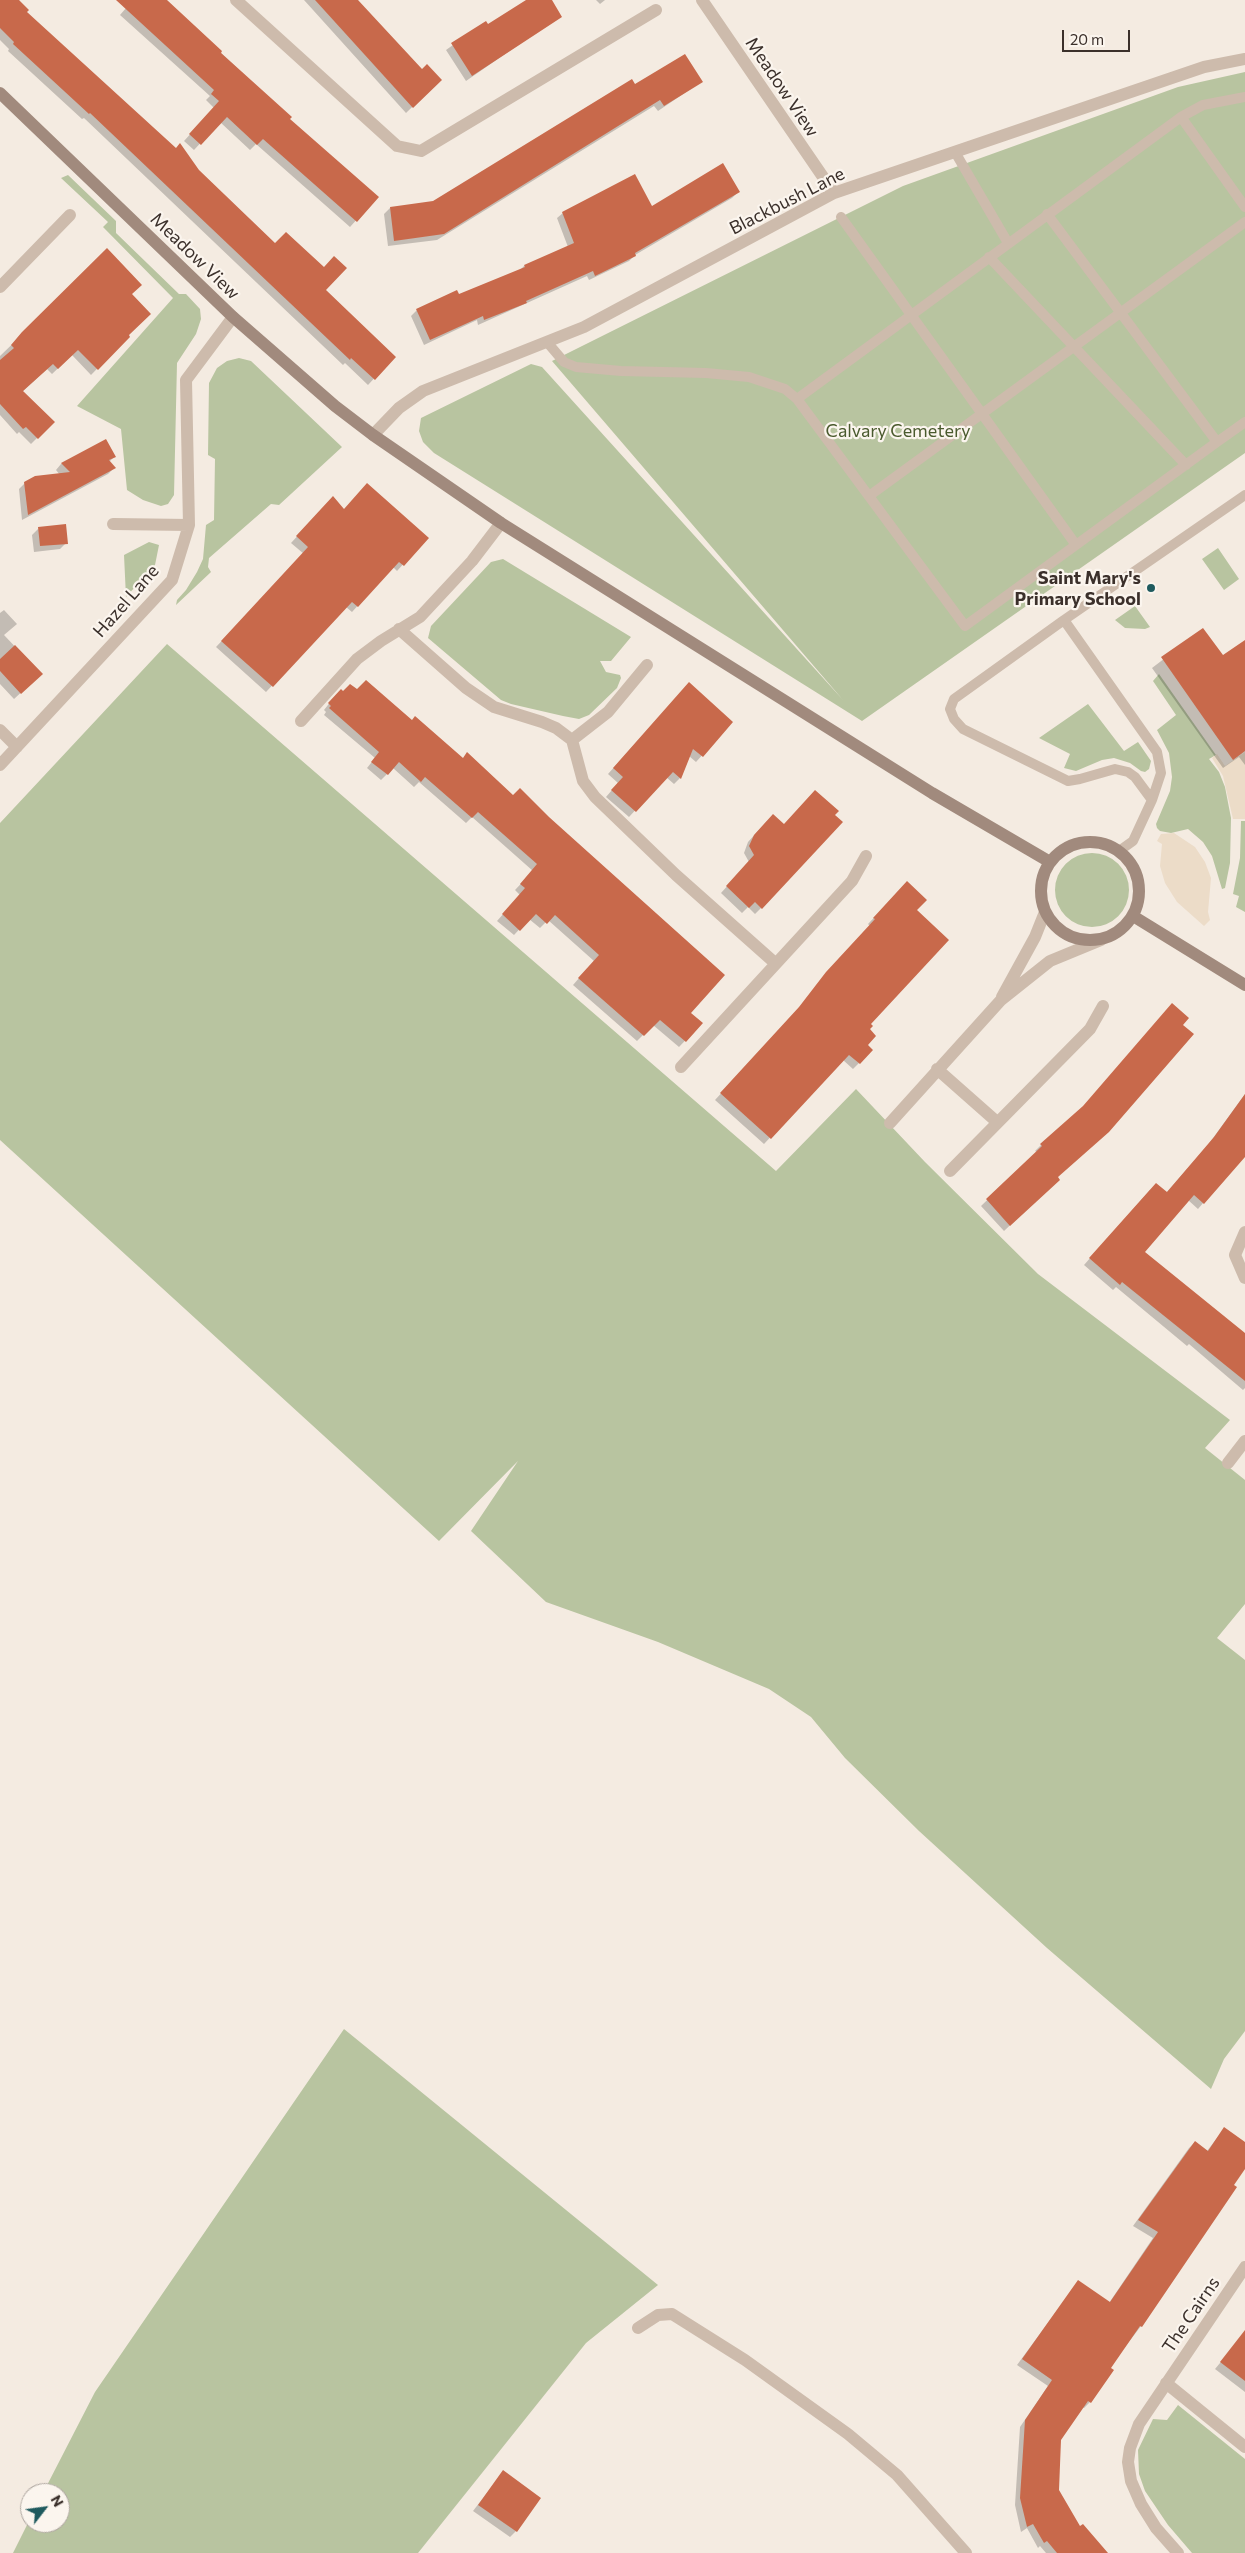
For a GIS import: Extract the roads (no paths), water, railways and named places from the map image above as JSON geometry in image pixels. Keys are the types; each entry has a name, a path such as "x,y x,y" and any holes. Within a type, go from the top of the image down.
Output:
{"street":[{"path":"236,0 397,146 420,151 656,10"},
{"name":"Meadow View","path":"702,0 834,193"},
{"name":"Blackbush Lane","path":"373,435 399,408 423,391 584,327 834,193 1204,67 1245,59"},
{"name":"Meadow View","path":"0,93 233,317 335,406 373,435 501,523 932,793 1050,862"},
{"path":"0,287 70,215"},
{"name":"Hazel Lane","path":"0,765 172,580 190,525 186,380 233,317"},
{"path":"301,721 357,659 399,629 420,617 472,562 501,523"},
{"path":"113,524 190,525"},
{"path":"399,629 466,688 494,707 542,722 556,728 572,740 583,781 594,796 676,875 775,963"},
{"path":"572,740 608,712 647,665"},
{"path":"0,730 17,747"},
{"path":"890,1123 936,1069 1001,1000 1050,962 1114,935 1133,916 1138,902 1139,888 1136,874 1129,861 1119,851 1105,844 1090,842 1075,844 1061,851 1050,862 1040,886 1044,912 1054,926 1068,936 1084,941 1101,940"},
{"path":"681,1068 852,881 866,856"},
{"path":"1001,1000 1035,937 1044,912"},
{"path":"1133,916 1245,985"},
{"path":"950,1171 1090,1029 1103,1006"},
{"path":"936,1069 997,1122"},
{"path":"1245,1232 1235,1254 1245,1278"},
{"path":"1228,1463 1244,1443"},
{"name":"The Cairns","path":"1178,2553 1156,2528 1141,2504 1130,2481 1128,2462 1139,2424 1245,2266"},
{"path":"638,2328 658,2315 672,2314 745,2360 848,2434 898,2475 966,2553"},
{"path":"1166,2383 1245,2447"}],"lane":[{"path":"797,399 1008,242 1182,117 1203,105 1245,97"},
{"path":"1182,117 1245,207"},
{"path":"954,152 1008,242"},
{"path":"1047,214 1217,442"},
{"path":"841,217 1076,545"},
{"path":"869,496 1245,222"},
{"path":"989,257 1186,464"},
{"path":"547,342 564,362 576,367 621,371 706,373 749,378 785,388 797,399 965,626 1245,422"},
{"path":"1152,800 1142,785 1128,772 1115,769 1068,781 964,729 954,719 950,709 954,699 1245,494"},
{"path":"1064,620 1157,752 1161,773 1152,800 1133,841 1119,851"}],"place":[{"name":"Saint Mary's Primary School","path":"1151,588"}],"park label":[{"name":"Calvary Cemetery","path":"898,431"}]}
